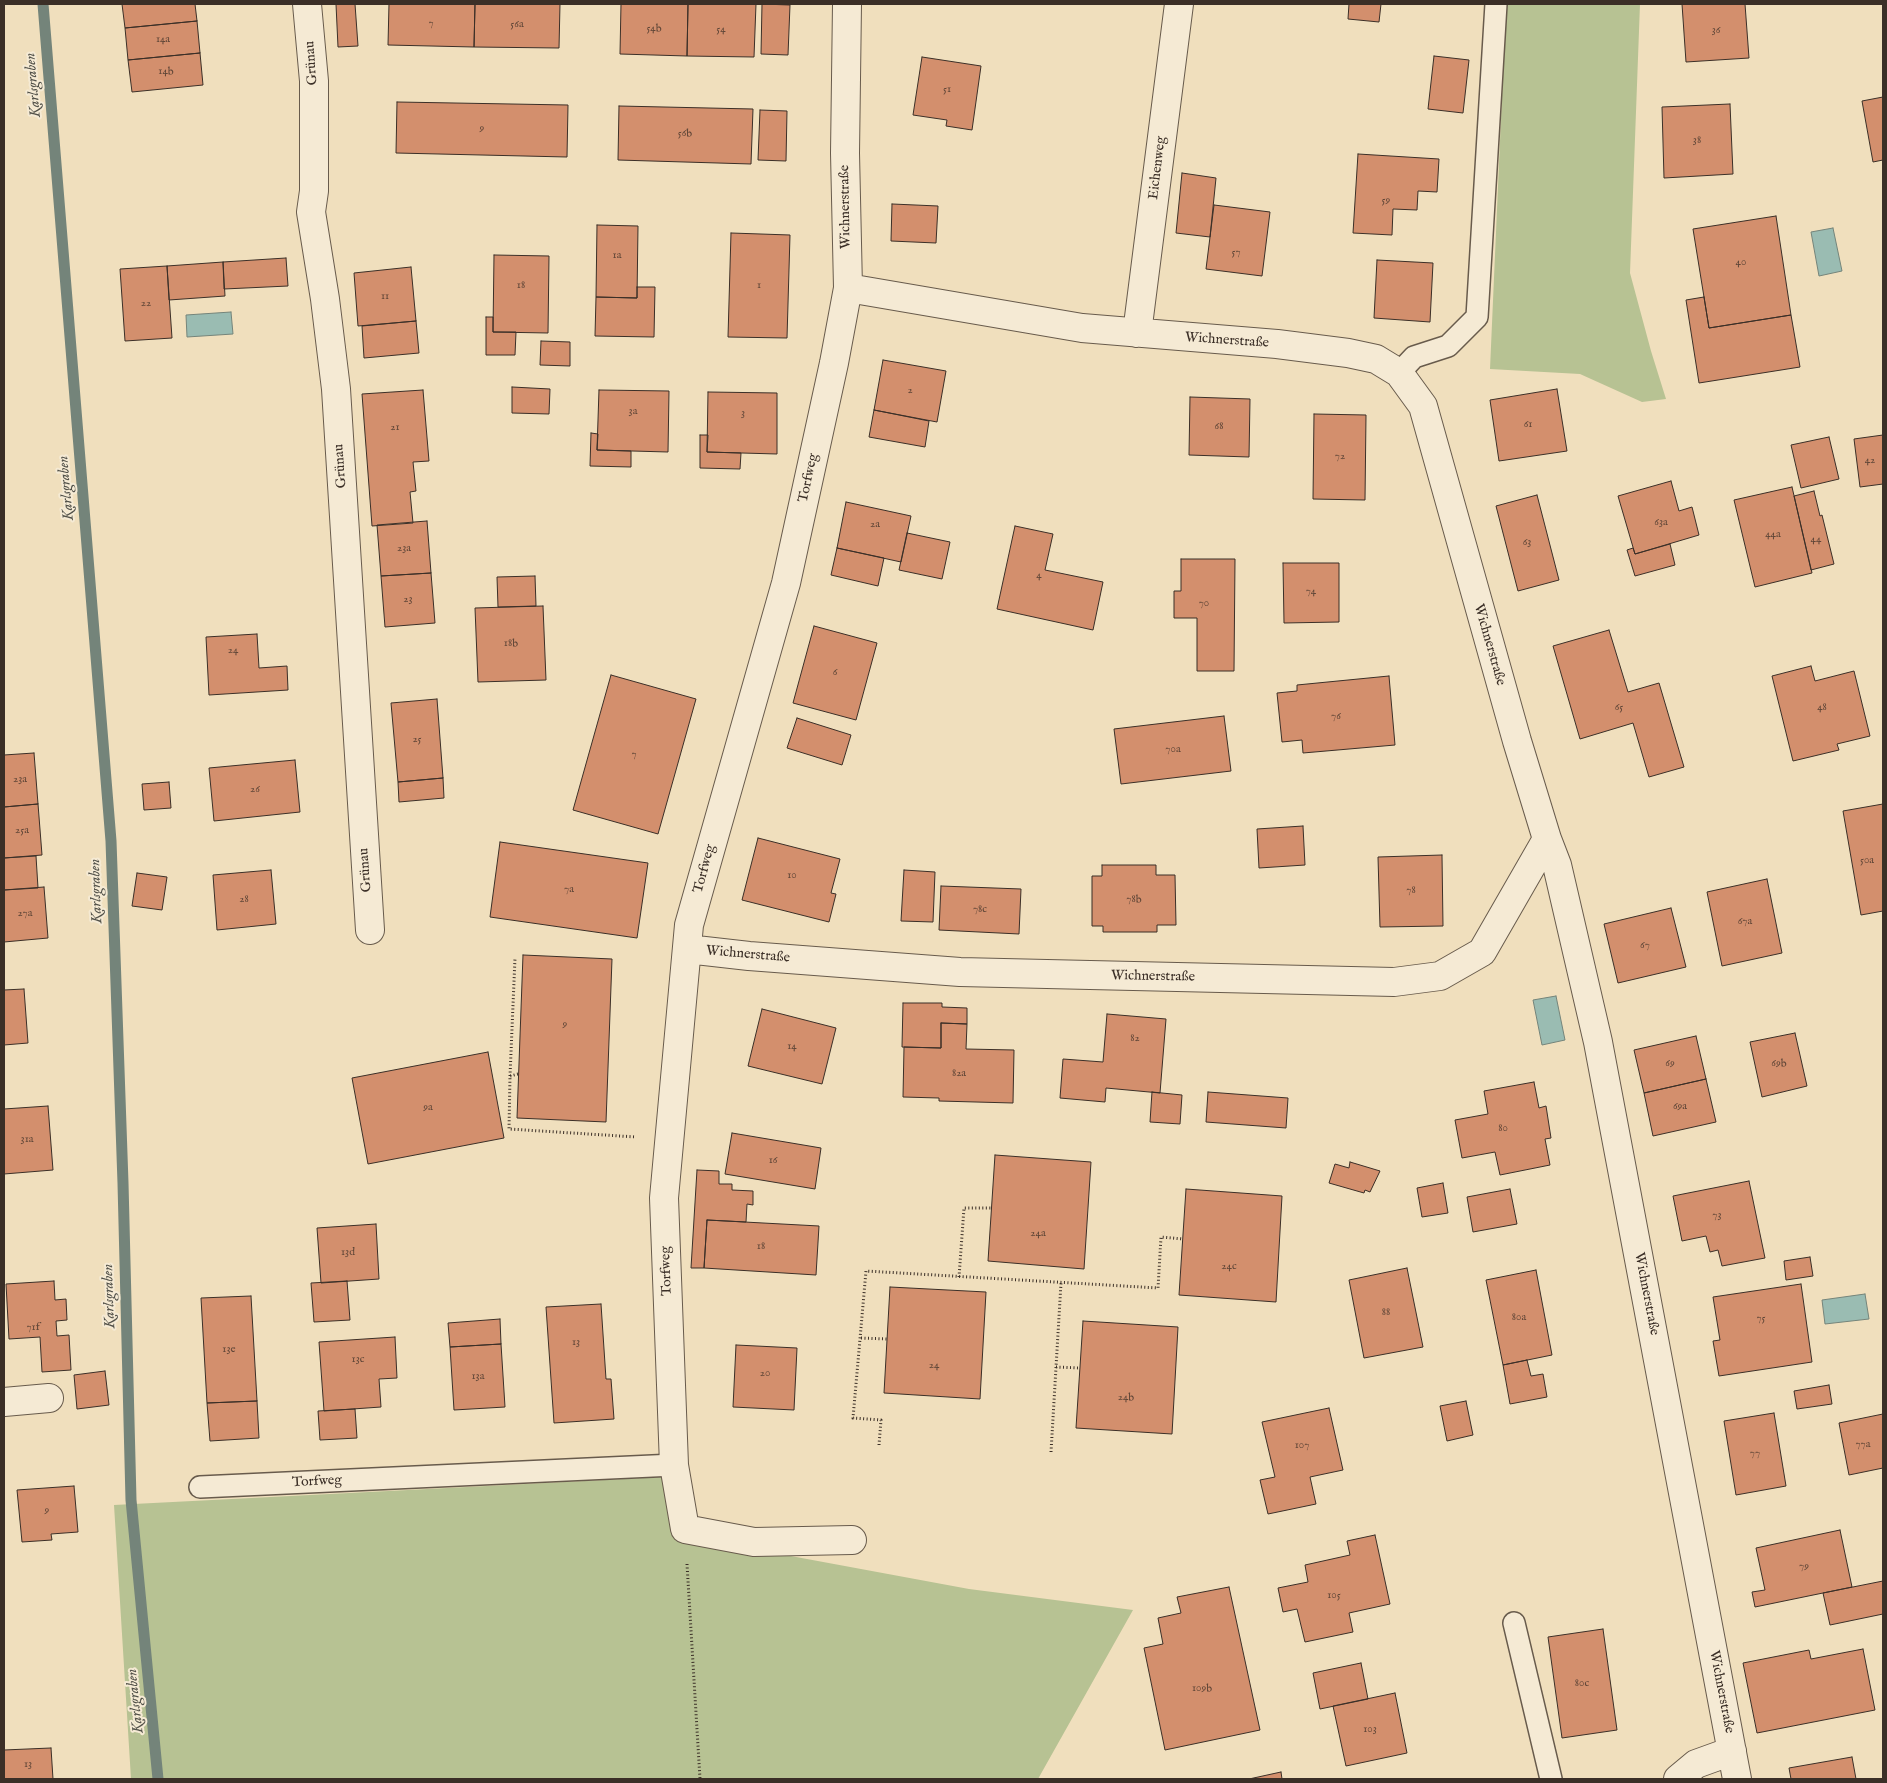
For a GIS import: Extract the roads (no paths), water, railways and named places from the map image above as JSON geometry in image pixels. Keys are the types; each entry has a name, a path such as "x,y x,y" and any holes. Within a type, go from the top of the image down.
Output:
{"street":[{"name":"Grünau","path":"307,4 314,81 314,191 311,212 325,300 336,389 370,930"},
{"name":"Wichnerstraße","path":"847,4 845,153 848,288 1082,328 1277,344 1348,352 1376,359 1399,373 1423,406 1482,620 1547,839 1557,865 1598,1042 1737,1779"},
{"name":"Eichenweg","path":"1137,333 1179,4"},
{"name":"Torfweg","path":"848,288 834,363 786,583 690,924 664,1198 674,1465 685,1529 754,1542 852,1540"},
{"name":"Wichnerstraße","path":"687,949 749,956 960,972 1394,982 1440,976 1482,952 1547,839"},
{"path":"4,1402 49,1398"},
{"name":"Wichnerstraße","path":"1678,1779 1696,1764 1732,1752"}],"lane":[{"path":"1399,373 1414,357 1448,346 1477,317 1496,4"},
{"name":"Torfweg","path":"200,1487 674,1465"},
{"path":"1514,1623 1551,1779"}],"water":[{"path":"1833,228 1842,271 1819,276 1811,232"},
{"path":"231,312 233,334 187,337 186,315"},
{"path":"1556,996 1565,1040 1542,1045 1533,1000"},
{"path":"1865,1294 1869,1319 1825,1324 1822,1300"}],"waterway":[{"name":"Karlsgraben","path":"43,4 111,841 123,1183 131,1500 158,1779"}]}
